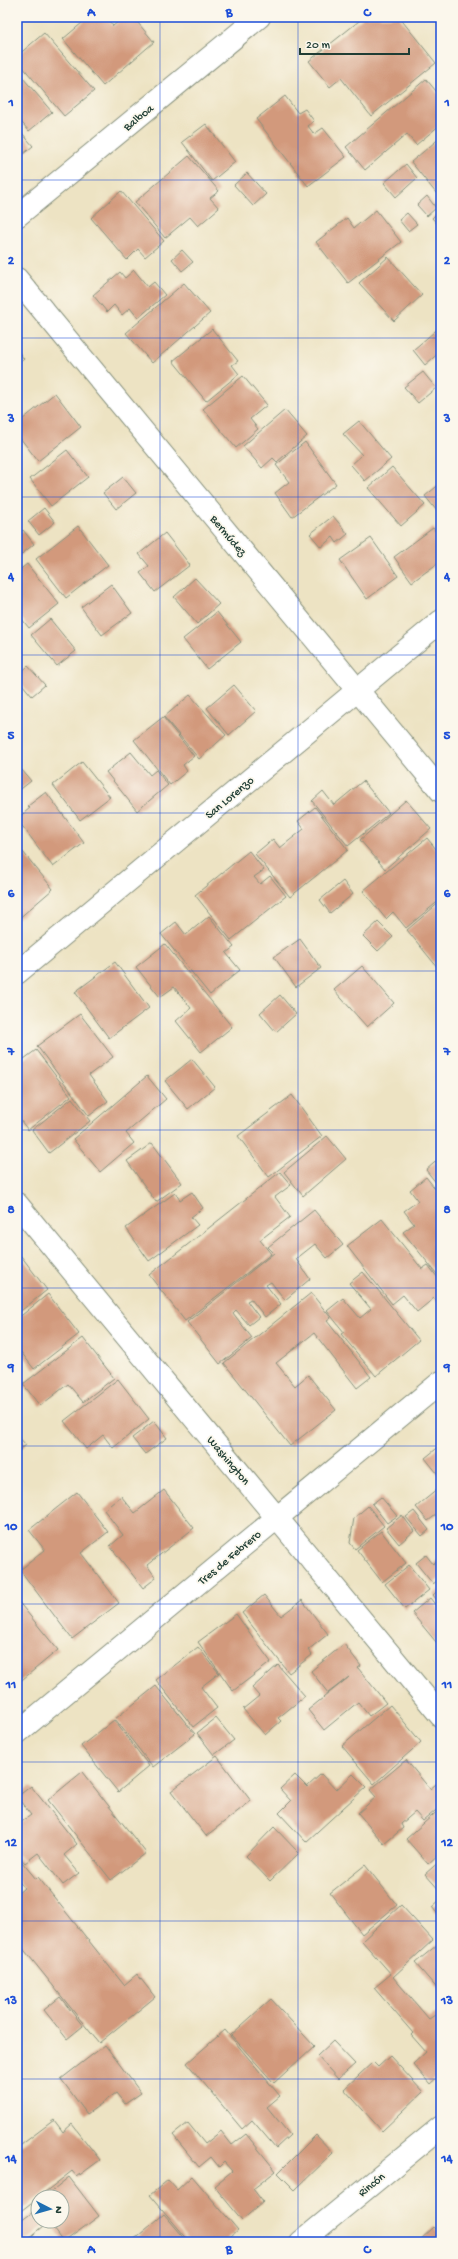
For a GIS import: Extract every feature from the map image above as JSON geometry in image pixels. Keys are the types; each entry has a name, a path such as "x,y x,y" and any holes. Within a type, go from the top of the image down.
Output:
{"street":[{"name":"Balboa","path":"17,216 259,17"},
{"name":"Bermúdez","path":"17,279 441,791"},
{"name":"San Lorenzo","path":"17,973 441,621"},
{"name":"Washington","path":"17,1204 441,1716"},
{"name":"Tres de Febrero","path":"17,1732 441,1382"},
{"name":"Rincón","path":"301,2242 441,2127"}],"building":[{"path":"89,17 106,17 113,26 124,17 133,17 154,42 103,86 63,39"},
{"path":"364,17 399,17 436,63 371,116 341,78 330,87 309,61"},
{"path":"44,33 94,91 64,116 17,60 17,56"},
{"path":"17,71 52,112 29,131 17,117"},
{"path":"426,79 441,97 441,124 416,145 407,134 365,170 346,147"},
{"path":"285,96 298,113 305,109 314,121 308,126 314,134 323,128 346,157 308,186 256,119"},
{"path":"206,124 235,162 212,181 182,142"},
{"path":"17,127 33,146 17,159"},
{"path":"441,137 441,189 436,193 411,162"},
{"path":"189,156 219,191 210,198 219,208 198,226 190,217 165,238 135,202"},
{"path":"406,164 417,178 396,197 384,183"},
{"path":"247,173 266,194 253,206 234,185"},
{"path":"121,191 164,241 145,257 138,249 127,260 91,218"},
{"path":"427,196 436,208 427,216 417,205"},
{"path":"376,210 401,242 348,283 316,242 347,218 354,228"},
{"path":"441,210 441,228 432,218"},
{"path":"407,213 417,224 408,231 399,220"},
{"path":"182,250 193,262 182,271 172,259"},
{"path":"388,257 422,295 394,321 359,283"},
{"path":"134,270 148,287 154,282 165,295 138,318 130,308 122,315 114,305 107,312 93,295 120,272 125,278"},
{"path":"184,283 210,313 152,363 126,333"},
{"path":"441,326 441,351 425,365 413,350"},
{"path":"212,329 238,361 232,365 239,374 206,401 173,361"},
{"path":"17,350 24,359 17,365"},
{"path":"423,372 436,388 418,403 404,387"},
{"path":"243,376 267,405 250,419 258,429 236,448 203,409"},
{"path":"55,393 81,427 38,461 17,434 17,424"},
{"path":"285,410 307,436 277,462 273,458 262,468 243,446"},
{"path":"359,421 391,459 365,481 351,465 362,455 343,434"},
{"path":"305,442 336,484 292,517 275,493 289,482 276,465"},
{"path":"67,450 88,477 51,506 30,479"},
{"path":"392,467 425,505 401,526 368,488"},
{"path":"123,477 136,493 116,509 103,493"},
{"path":"441,483 441,516 425,496"},
{"path":"44,508 55,522 39,535 28,521"},
{"path":"333,516 348,534 337,543 333,537 321,547 310,534"},
{"path":"78,526 108,565 66,598 36,559"},
{"path":"433,528 441,537 441,561 412,582 394,557"},
{"path":"23,530 34,544 17,558 17,535"},
{"path":"165,533 190,565 155,592 140,573 149,566 139,554"},
{"path":"371,538 398,576 367,599 340,560"},
{"path":"27,564 59,604 29,628 17,613 17,572"},
{"path":"195,578 219,604 197,624 174,597"},
{"path":"111,584 132,613 102,635 81,607"},
{"path":"217,612 241,642 207,669 183,639"},
{"path":"50,619 76,651 57,666 31,635"},
{"path":"28,666 45,685 32,696 17,678 17,676"},
{"path":"234,685 256,711 229,735 207,708"},
{"path":"190,695 226,735 199,759 164,717"},
{"path":"163,717 194,756 183,765 187,771 170,785 134,740"},
{"path":"131,752 150,775 156,770 168,785 137,811 106,772"},
{"path":"82,762 110,797 80,820 53,785"},
{"path":"22,770 31,781 17,792 17,774"},
{"path":"363,781 389,813 348,846 312,801 323,791 334,805"},
{"path":"46,792 84,843 53,867 17,819 30,808 28,806"},
{"path":"406,800 431,829 385,869 360,840"},
{"path":"315,807 348,850 290,897 255,854 273,839 280,848 304,829 298,821"},
{"path":"427,838 441,855 441,899 406,928 393,912 386,919 363,891"},
{"path":"249,851 264,870 254,877 260,884 270,876 286,896 231,940 195,895"},
{"path":"23,852 53,889 17,920 17,857"},
{"path":"343,881 353,894 330,913 320,900"},
{"path":"441,901 441,966 438,968 407,930"},
{"path":"209,916 234,947 226,953 240,970 210,995 161,934 176,922 186,935"},
{"path":"378,922 393,937 378,951 363,936"},
{"path":"300,939 321,968 296,987 274,957"},
{"path":"165,944 232,1027 201,1052 176,1021 191,1008 174,987 160,997 136,967"},
{"path":"115,962 149,1008 109,1038 75,992"},
{"path":"362,966 394,1003 367,1027 334,990"},
{"path":"280,995 296,1014 276,1032 260,1013"},
{"path":"80,1014 113,1057 89,1075 108,1101 89,1116 37,1046"},
{"path":"17,1050 24,1059 36,1050 71,1096 28,1130 17,1116"},
{"path":"192,1059 215,1087 188,1109 165,1081"},
{"path":"147,1076 166,1099 126,1133 134,1143 100,1172 73,1139"},
{"path":"292,1095 322,1136 269,1177 238,1136"},
{"path":"72,1098 90,1121 49,1153 32,1130"},
{"path":"327,1136 346,1159 303,1196 284,1172"},
{"path":"152,1143 182,1183 156,1202 127,1161"},
{"path":"441,1157 441,1189 426,1170"},
{"path":"280,1172 291,1185 275,1197 290,1217 260,1240 271,1254 185,1321 149,1275"},
{"path":"426,1177 441,1196 441,1279 403,1232 414,1224 404,1211 418,1201 410,1190"},
{"path":"192,1192 203,1208 191,1217 198,1225 149,1261 126,1228 175,1193 180,1200"},
{"path":"314,1210 343,1245 327,1258 315,1244 296,1259 310,1279 285,1300 271,1282 266,1285 281,1304 265,1317 251,1299 247,1301 259,1317 249,1325 236,1310 233,1313 252,1338 220,1364 187,1322 274,1253 268,1247"},
{"path":"382,1219 422,1269 428,1265 441,1282 441,1308 434,1298 417,1312 403,1295 392,1304 347,1246"},
{"path":"21,1256 47,1290 17,1314 17,1259"},
{"path":"363,1272 419,1340 376,1376 341,1334 344,1332 327,1311 343,1298 360,1318 371,1309 349,1283"},
{"path":"311,1293 331,1318 327,1321 371,1377 357,1388 314,1333 276,1363 295,1386 308,1375 336,1410 290,1446 224,1363"},
{"path":"48,1294 79,1334 34,1369 21,1352 17,1356 17,1319"},
{"path":"83,1338 114,1378 83,1402 68,1384 40,1406 23,1384"},
{"path":"118,1379 149,1419 113,1448 103,1435 86,1449 64,1421"},
{"path":"154,1421 167,1438 145,1454 132,1438"},
{"path":"17,1435 26,1445 17,1452"},
{"path":"441,1445 441,1478 425,1458"},
{"path":"438,1489 441,1493 441,1511 428,1521 416,1507"},
{"path":"164,1490 194,1528 147,1565 156,1578 143,1588 110,1546 123,1535 104,1510 121,1496 135,1513"},
{"path":"77,1492 108,1532 81,1553 119,1603 72,1639 20,1570 45,1550 29,1530"},
{"path":"381,1497 397,1516 387,1523 372,1504"},
{"path":"368,1506 384,1526 355,1549 350,1543 354,1518"},
{"path":"414,1511 429,1530 422,1536 406,1517"},
{"path":"402,1515 414,1531 399,1544 386,1528"},
{"path":"381,1531 406,1563 382,1582 357,1550"},
{"path":"426,1555 433,1564 441,1557 441,1578 433,1584 416,1563"},
{"path":"409,1565 429,1590 405,1609 385,1584"},
{"path":"441,1588 441,1605 433,1595"},
{"path":"264,1595 281,1616 302,1600 328,1634 308,1650 312,1655 289,1673 242,1613"},
{"path":"430,1598 441,1612 441,1648 412,1613"},
{"path":"17,1600 58,1650 17,1684"},
{"path":"236,1614 271,1662 233,1691 198,1642"},
{"path":"344,1644 361,1666 358,1668 386,1703 369,1716 358,1702 324,1730 308,1710 349,1677 328,1693 311,1671"},
{"path":"198,1647 219,1673 201,1687 217,1708 193,1727 156,1680"},
{"path":"278,1665 305,1696 278,1718 281,1721 265,1735 243,1709 259,1696 252,1688"},
{"path":"156,1686 195,1734 153,1767 115,1719"},
{"path":"390,1705 421,1742 374,1784 342,1746"},
{"path":"216,1718 234,1740 214,1755 197,1733"},
{"path":"114,1720 149,1766 118,1792 81,1746"},
{"path":"217,1756 251,1801 206,1836 171,1791"},
{"path":"406,1760 430,1789 441,1780 441,1806 423,1821 415,1812 401,1824 403,1828 384,1844 358,1813 376,1797 370,1790"},
{"path":"82,1772 146,1853 111,1880 48,1800"},
{"path":"321,1774 336,1790 353,1774 366,1787 306,1842 279,1813 291,1801 280,1789 295,1775 307,1787"},
{"path":"31,1786 77,1844 64,1855 79,1873 63,1885 38,1853 25,1863 17,1854 17,1820 20,1823 31,1815 17,1797"},
{"path":"441,1808 441,1852 428,1864 406,1839"},
{"path":"274,1827 299,1853 270,1881 246,1856"},
{"path":"17,1856 36,1879 38,1877 124,1985 137,1974 155,1997 99,2043 17,1941 17,1894 24,1888 17,1879"},
{"path":"441,1860 441,1892 425,1874"},
{"path":"365,1865 397,1905 362,1934 330,1893"},
{"path":"441,1899 441,1918 432,1907"},
{"path":"401,1905 433,1940 393,1977 429,2019 441,2011 441,2074 430,2084 413,2064 426,2052 411,2035 413,2033 374,1988 391,1974 362,1941"},
{"path":"437,1945 441,1950 441,1993 415,1963"},
{"path":"60,1997 83,2026 67,2039 44,2010"},
{"path":"271,1999 314,2046 274,2083 231,2035"},
{"path":"225,2030 280,2096 267,2107 290,2135 276,2148 252,2120 242,2129 187,2063"},
{"path":"333,2041 355,2064 338,2079 317,2056"},
{"path":"105,2045 141,2093 125,2104 116,2093 87,2114 61,2079"},
{"path":"390,2056 423,2092 382,2131 344,2089 373,2062 378,2067"},
{"path":"54,2120 63,2132 72,2124 100,2160 77,2177 72,2171 49,2189 30,2189 30,2204 17,2214 17,2148"},
{"path":"188,2123 205,2144 221,2131 232,2145 246,2134 276,2171 253,2189 263,2202 242,2220 214,2186 232,2171 224,2162 219,2167 211,2157 199,2167 173,2135"},
{"path":"316,2135 333,2153 295,2190 278,2173"},
{"path":"192,2176 238,2230 224,2242 190,2242 150,2195 168,2180 177,2190"},
{"path":"69,2177 99,2216 64,2242 54,2229 70,2229 70,2189 54,2189"},
{"path":"30,2214 30,2229 40,2229 24,2242 17,2242 17,2224"},
{"path":"164,2214 188,2242 132,2241"},
{"path":"434,2227 441,2234 441,2242 418,2242"}]}
